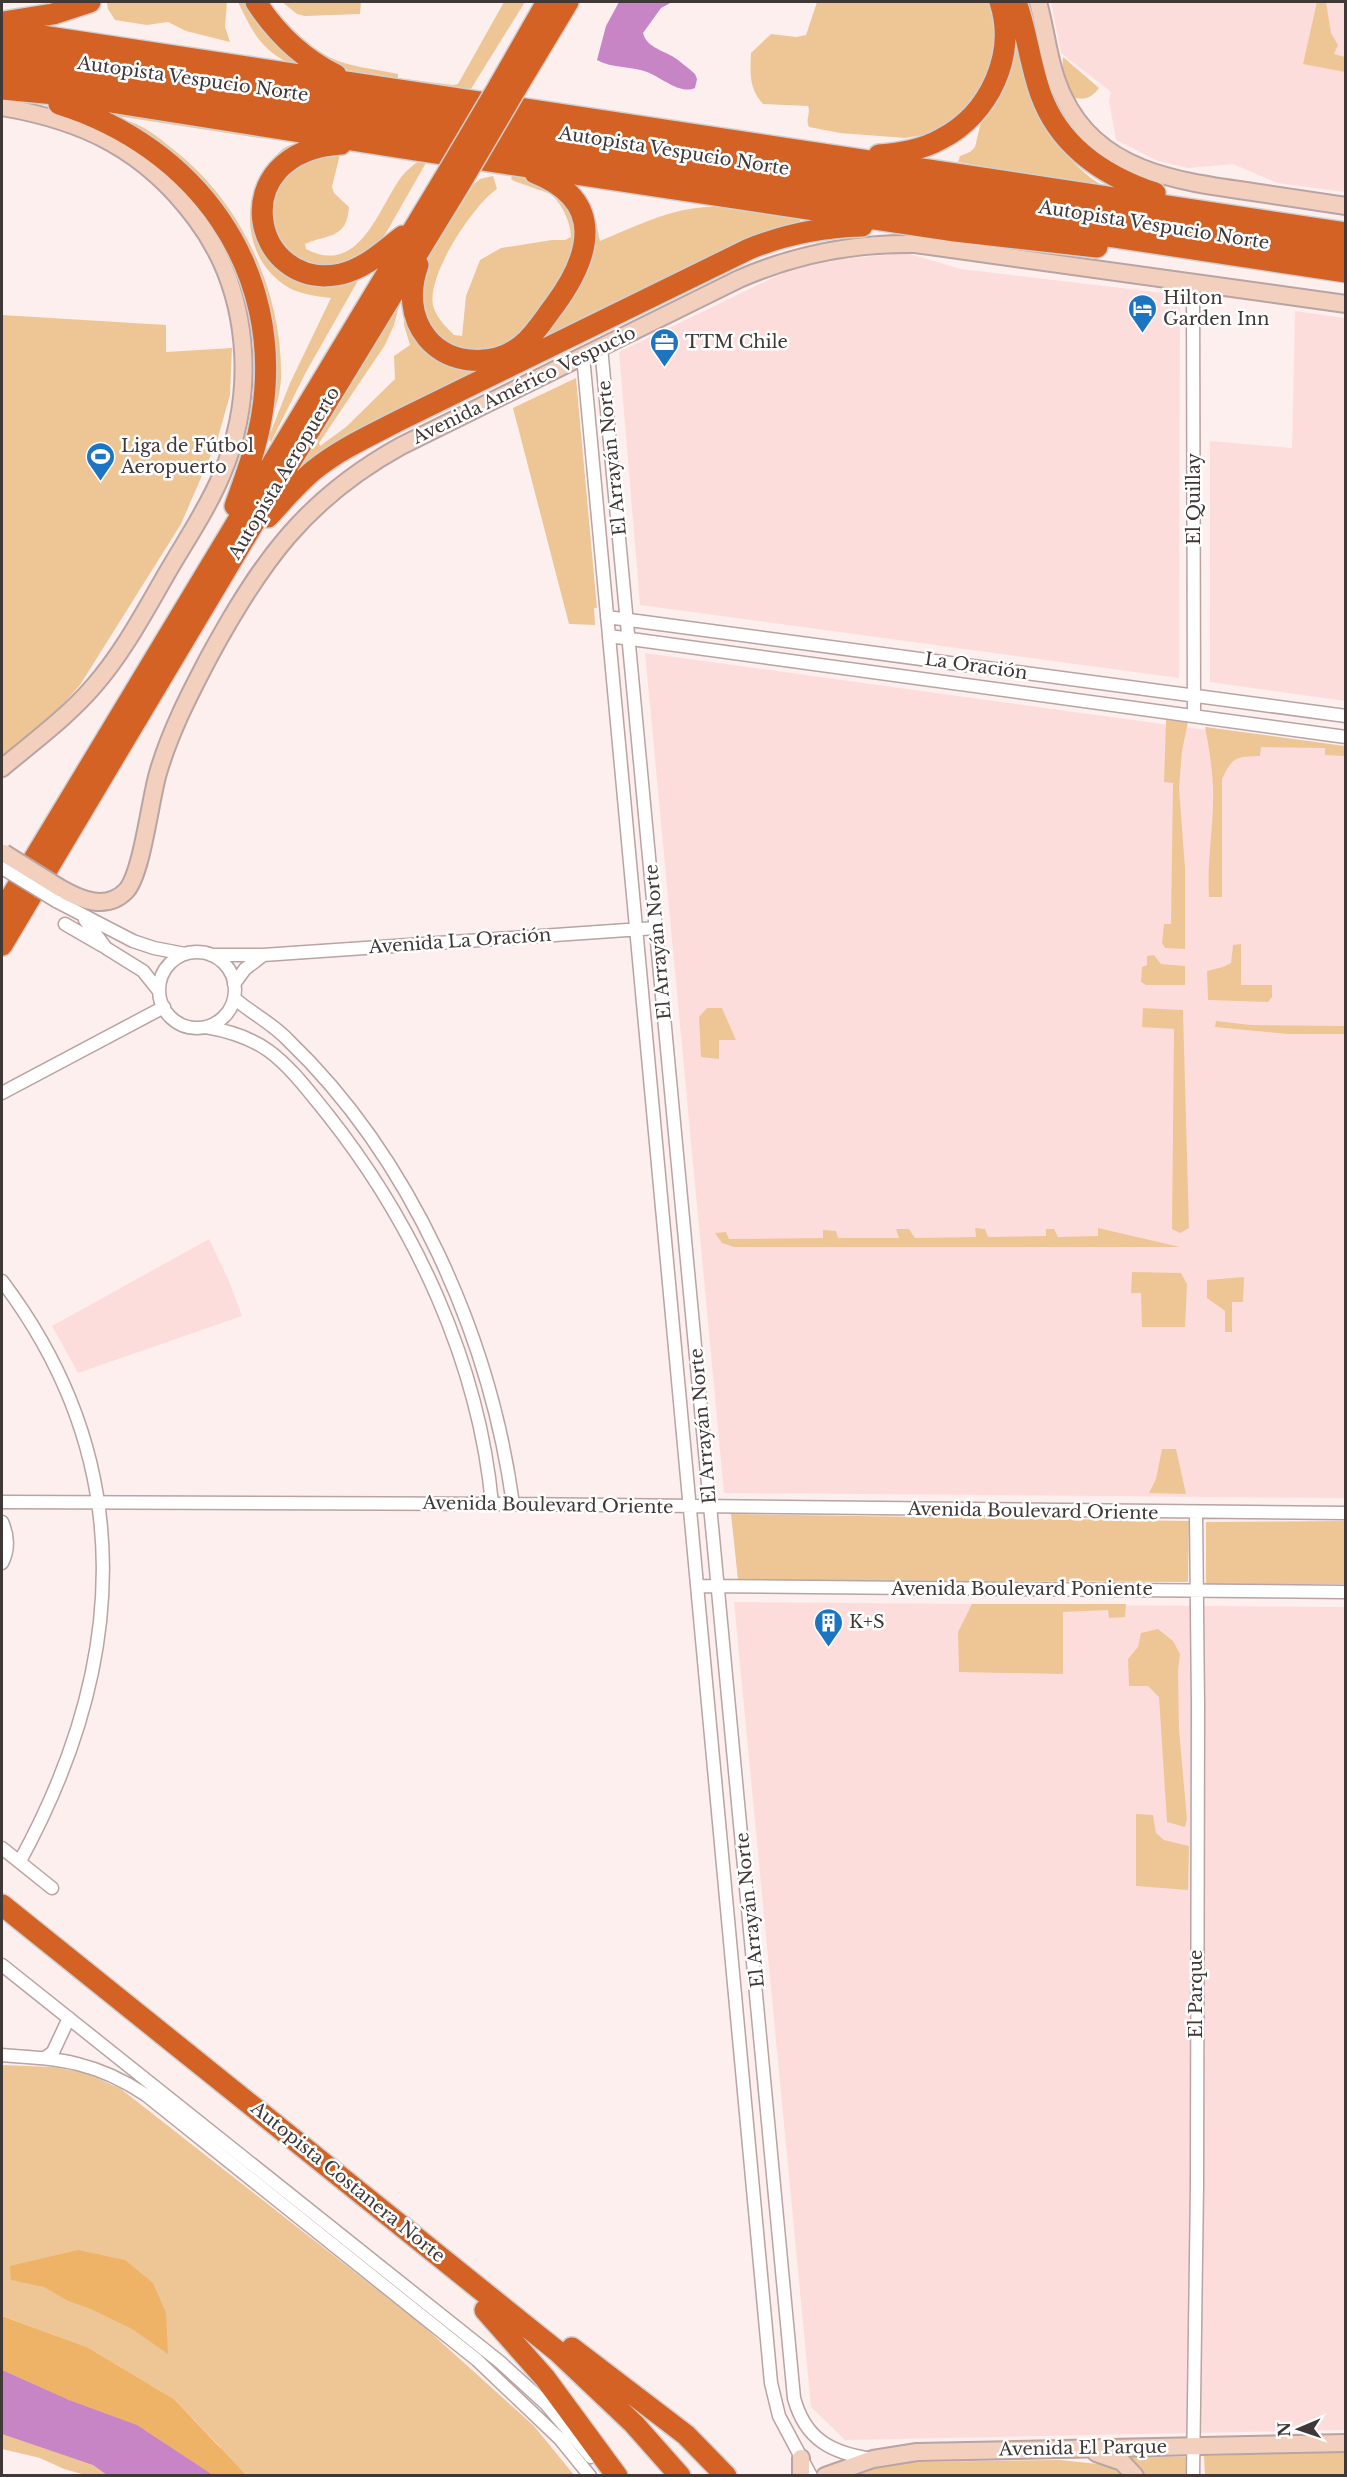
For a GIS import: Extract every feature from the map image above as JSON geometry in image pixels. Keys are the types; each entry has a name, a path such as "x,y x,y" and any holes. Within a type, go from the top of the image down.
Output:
{"highway":[{"path":"2,22 53,14 90,2"},
{"path":"255,2 271,24 293,46 321,67 353,82"},
{"name":"Autopista Aeropuerto","path":"507,88 547,2"},
{"name":"Autopista Aeropuerto","path":"2,912 228,551 507,88 568,2"},
{"path":"842,157 922,148 950,134 968,120 990,92 1000,70 1005,32 1000,2"},
{"path":"1016,2 1041,94 1056,123 1077,150 1101,169 1128,184 1209,212"},
{"path":"2,30 1346,233"},
{"name":"Autopista Vespucio Norte","path":"2,50 1346,254"},
{"name":"Autopista Vespucio Norte","path":"2,69 1346,272"},
{"path":"2,89 66,95 955,231 1071,245 1213,252"},
{"path":"2,89 48,100 93,116 146,144 178,169 203,196 225,226 242,257 255,290 263,325 266,361 265,396 256,446 228,551"},
{"path":"368,143 315,148 298,153 280,167 268,186 263,203 263,220 272,246 283,259 297,269 314,274 332,275 348,272 366,264 423,229"},
{"path":"423,229 412,292 415,315 425,336 443,352 469,360 495,358 520,347 569,285 579,265 585,237 579,210 568,193 548,179 509,164"},
{"path":"228,551 301,482 341,451 742,253 793,234 842,226 871,225 955,231"},
{"name":"Autopista Aeropuerto","path":"2,945 228,551"},
{"name":"Autopista Costanera Norte","path":"2,1905 440,2256 592,2382 680,2475"},
{"name":"Autopista Costanera Norte","path":"2,1922 579,2388 620,2427 663,2475"},
{"path":"440,2256 519,2308 671,2423 703,2450 726,2475"},
{"path":"485,2310 545,2378 617,2475"}],"street":[{"path":"1038,2 1054,74 1063,97 1085,130 1111,153 1147,171 1183,181 1344,206"},
{"path":"2,106 46,115 92,131 132,155 175,192 210,240 225,272 238,315 244,374 239,418 222,474 136,624 95,685 74,707 2,768"},
{"name":"Avenida Américo Vespucio","path":"2,857 58,894 98,903 117,898 131,885 138,868 155,784 167,743 181,711 221,636 260,571 282,541 310,511 345,481 382,457 763,269 810,254 867,245 915,244 1346,304"},
{"name":"El Quillay","path":"1193,283 1194,715"},
{"name":"El Arrayán Norte","path":"601,347 795,2397 802,2421 818,2439 846,2454 873,2459"},
{"name":"El Arrayán Norte","path":"583,356 692,1507 771,2383 779,2416 811,2475"},
{"name":"La Oración","path":"607,616 1346,716"},
{"name":"La Oración","path":"609,636 1346,737"},
{"path":"58,894 90,925 106,948"},
{"path":"72,910 133,941 185,954"},
{"path":"64,924 143,971 159,991 164,1008 173,1019 195,1028 207,1027 228,1031 253,1041 269,1051 285,1065 336,1126 394,1212 427,1276 459,1358 478,1424 492,1504"},
{"name":"Avenida La Oración","path":"211,955 263,955 657,928"},
{"path":"159,991 165,971 171,962 185,954 195,952 211,955 227,968 234,984 234,998 224,1016 207,1027"},
{"path":"234,984 245,969 263,955"},
{"path":"234,998 287,1038 328,1084 378,1150 417,1213 454,1288 482,1364 498,1422 513,1504"},
{"path":"2,1093 164,1008"},
{"path":"2,1281 43,1344 64,1387 87,1453 98,1503 103,1552 100,1627 91,1683 76,1738 63,1773 44,1816 20,1861"},
{"name":"Avenida Boulevard Oriente","path":"2,1502 513,1504 1346,1513"},
{"name":"El Parque","path":"1193,2475 1197,2185 1196,1513"},
{"path":"2,1522 6,1531 7,1545 2,1563"},
{"name":"Avenida Boulevard Poniente","path":"698,1586 1346,1592"},
{"path":"2,1848 52,1888"},
{"path":"2,1965 519,2378 563,2423 606,2475"},
{"path":"45,2058 53,2052 69,2018"},
{"path":"2,2055 45,2058 106,2071 146,2094 453,2340 561,2439 590,2475"},
{"path":"508,2388 519,2378"},
{"name":"Avenida El Parque","path":"825,2475 873,2459 937,2451 1346,2443"},
{"path":"1081,2449 1119,2460 1135,2475"},
{"path":"801,2458 801,2475"}],"shaded area":[{"path":"227,2 225,27 230,42 186,31 168,22 147,25 115,20 108,9 107,3"},
{"path":"238,2 244,2 268,36 301,66 300,68 269,50 255,34"},
{"path":"266,2 270,2 304,40 329,57 398,74 398,81 349,70 321,59 298,41"},
{"path":"282,2 361,2 360,14 305,16 297,14"},
{"path":"504,2 525,2 469,92 402,83 404,79 458,84"},
{"path":"619,2 672,2 661,8 643,33 647,41 675,58 695,74 697,79 695,88 683,89 647,72 597,60 606,26"},
{"path":"817,2 991,2 996,41 987,82 960,116 934,133 905,138 840,133 809,127 808,106 763,104 755,93 750,67 751,53 771,34 796,37 806,35"},
{"path":"1051,2 1345,2 1345,192 1277,183 1233,164 1188,168 1158,161 1116,140 1109,101 1111,92 1061,53"},
{"path":"1317,2 1326,2 1331,33 1338,45 1334,54 1345,57 1345,72 1303,64"},
{"path":"1012,45 1020,56 1039,116 1064,152 1085,173 1107,188 958,162 960,156 975,147 981,122 994,108 995,97"},
{"path":"1063,57 1099,88 1093,94 1084,99 1072,97 1062,71"},
{"path":"117,111 290,141 117,116"},
{"path":"123,120 137,124 150,132 198,172 220,196 254,252 275,314 280,347 281,379 269,428 248,259"},
{"path":"311,142 271,171 274,256 360,277 306,372 271,442 268,439 290,383 331,298 294,290 283,284 269,271 259,256 253,240 250,222 251,205 255,188 263,172 274,158 286,147"},
{"path":"340,154 332,187 334,193 349,207 345,225 335,234 305,244 306,249 325,255 340,254 354,247 375,221 402,176 420,160 427,161 386,233 377,244 358,261 317,269 282,250 269,205 292,165"},
{"path":"493,176 497,189 487,197 465,225 444,259 437,276 433,292 434,309 451,332 462,336 466,296 480,260 501,248 565,240 571,237 568,220 555,198 551,194 514,181 511,179 512,176 534,180 560,196 577,224 574,260 524,335 492,352 457,350 434,333 420,305 426,264 474,184 480,179"},
{"path":"573,186 590,203 600,241 659,217 696,208 734,207 798,215 801,223 539,347 534,340 579,276"},
{"path":"906,253 961,269 1180,295 1179,678 640,605 619,352 789,270 843,259"},
{"path":"403,290 394,325 385,345 319,443 320,446 346,427 395,379 394,356 410,345 404,325 404,309 483,372 293,476"},
{"path":"1295,311 1345,318 1345,701 1210,682 1210,441 1292,448"},
{"name":"Liga de Fútbol Aeropuerto","path":"2,315 166,325 166,352 232,348 230,395 217,441 181,524 80,685 57,711 2,757"},
{"path":"576,378 597,608 594,608 595,625 569,624 513,408"},
{"path":"645,653 1345,749 1345,1498 724,1493"},
{"path":"1166,720 1188,722 1182,751 1179,788 1185,868 1185,949 1165,948 1162,943 1164,924 1171,924 1173,783 1164,782"},
{"path":"1205,727 1345,746 1345,756 1325,755 1325,748 1261,747 1260,756 1236,759 1229,766 1222,779 1222,897 1209,897 1213,795"},
{"path":"1241,944 1241,985 1272,985 1272,997 1268,1002 1208,1000 1207,971 1231,963 1233,945"},
{"path":"1154,955 1161,964 1185,966 1185,985 1146,985 1141,982 1142,967 1147,965 1147,956"},
{"path":"707,1008 722,1008 736,1040 719,1040 719,1059 701,1057 699,1017"},
{"path":"1143,1008 1183,1010 1189,1228 1180,1233 1172,1229 1174,1029 1142,1027"},
{"path":"1216,1021 1251,1025 1345,1026 1345,1034 1287,1034 1215,1027"},
{"path":"975,1228 985,1229 988,1237 1046,1236 1046,1229 1054,1229 1058,1237 1098,1236 1098,1228 1180,1247 734,1247 722,1243 715,1233 726,1232 729,1239 823,1238 823,1230 836,1231 838,1238 899,1238 896,1229 909,1229 915,1238 976,1237"},
{"path":"209,1239 229,1281 242,1316 78,1373 52,1326"},
{"path":"1132,1272 1181,1273 1187,1284 1185,1327 1142,1327 1141,1293 1131,1293"},
{"path":"1244,1277 1243,1302 1232,1302 1232,1332 1225,1332 1225,1311 1207,1298 1207,1280"},
{"path":"1162,1449 1176,1449 1186,1494 1149,1493 1156,1479"},
{"path":"731,1514 1189,1521 1188,1582 738,1580"},
{"path":"1345,1521 1345,1584 1206,1585 1206,1522"},
{"path":"734,1602 1345,1607 1345,2430 845,2440 811,2407"},
{"path":"972,1604 1126,1604 1125,1617 1109,1618 1108,1610 1063,1612 1063,1674 959,1672 958,1632"},
{"path":"1158,1629 1173,1641 1180,1654 1179,1730 1187,1819 1185,1827 1167,1822 1159,1697 1148,1686 1129,1686 1128,1659 1138,1647 1141,1633"},
{"path":"1136,1814 1153,1815 1156,1833 1164,1840 1189,1846 1188,1890 1136,1886"},
{"path":"2,2065 53,2067 86,2073 121,2089 421,2324 534,2426 574,2475 85,2475 64,2469 40,2458 2,2449 2,2325 221,2448 174,2399 87,2347 2,2316"},
{"path":"78,2250 125,2260 153,2283 166,2313 168,2354 132,2329 91,2309 68,2301 44,2287 11,2280 10,2266"},
{"path":"2,2316 87,2347 174,2399 246,2475 213,2475 137,2425 69,2400 2,2370"},
{"path":"2,2370 69,2400 137,2425 213,2475 107,2475 93,2465 2,2434"},
{"path":"1345,2452 1345,2475 1205,2475 1204,2456"},
{"path":"1128,2456 1186,2457 1186,2475 1143,2475"},
{"path":"1060,2460 1108,2465 1123,2475 852,2476 881,2465 910,2462"}],"place":[{"name":"Hilton Garden Inn","path":"1142,334"},
{"name":"TTM Chile","path":"664,368"},
{"name":"Liga de Fútbol Aeropuerto","path":"100,482"},
{"name":"K+S","path":"828,1648"}]}
